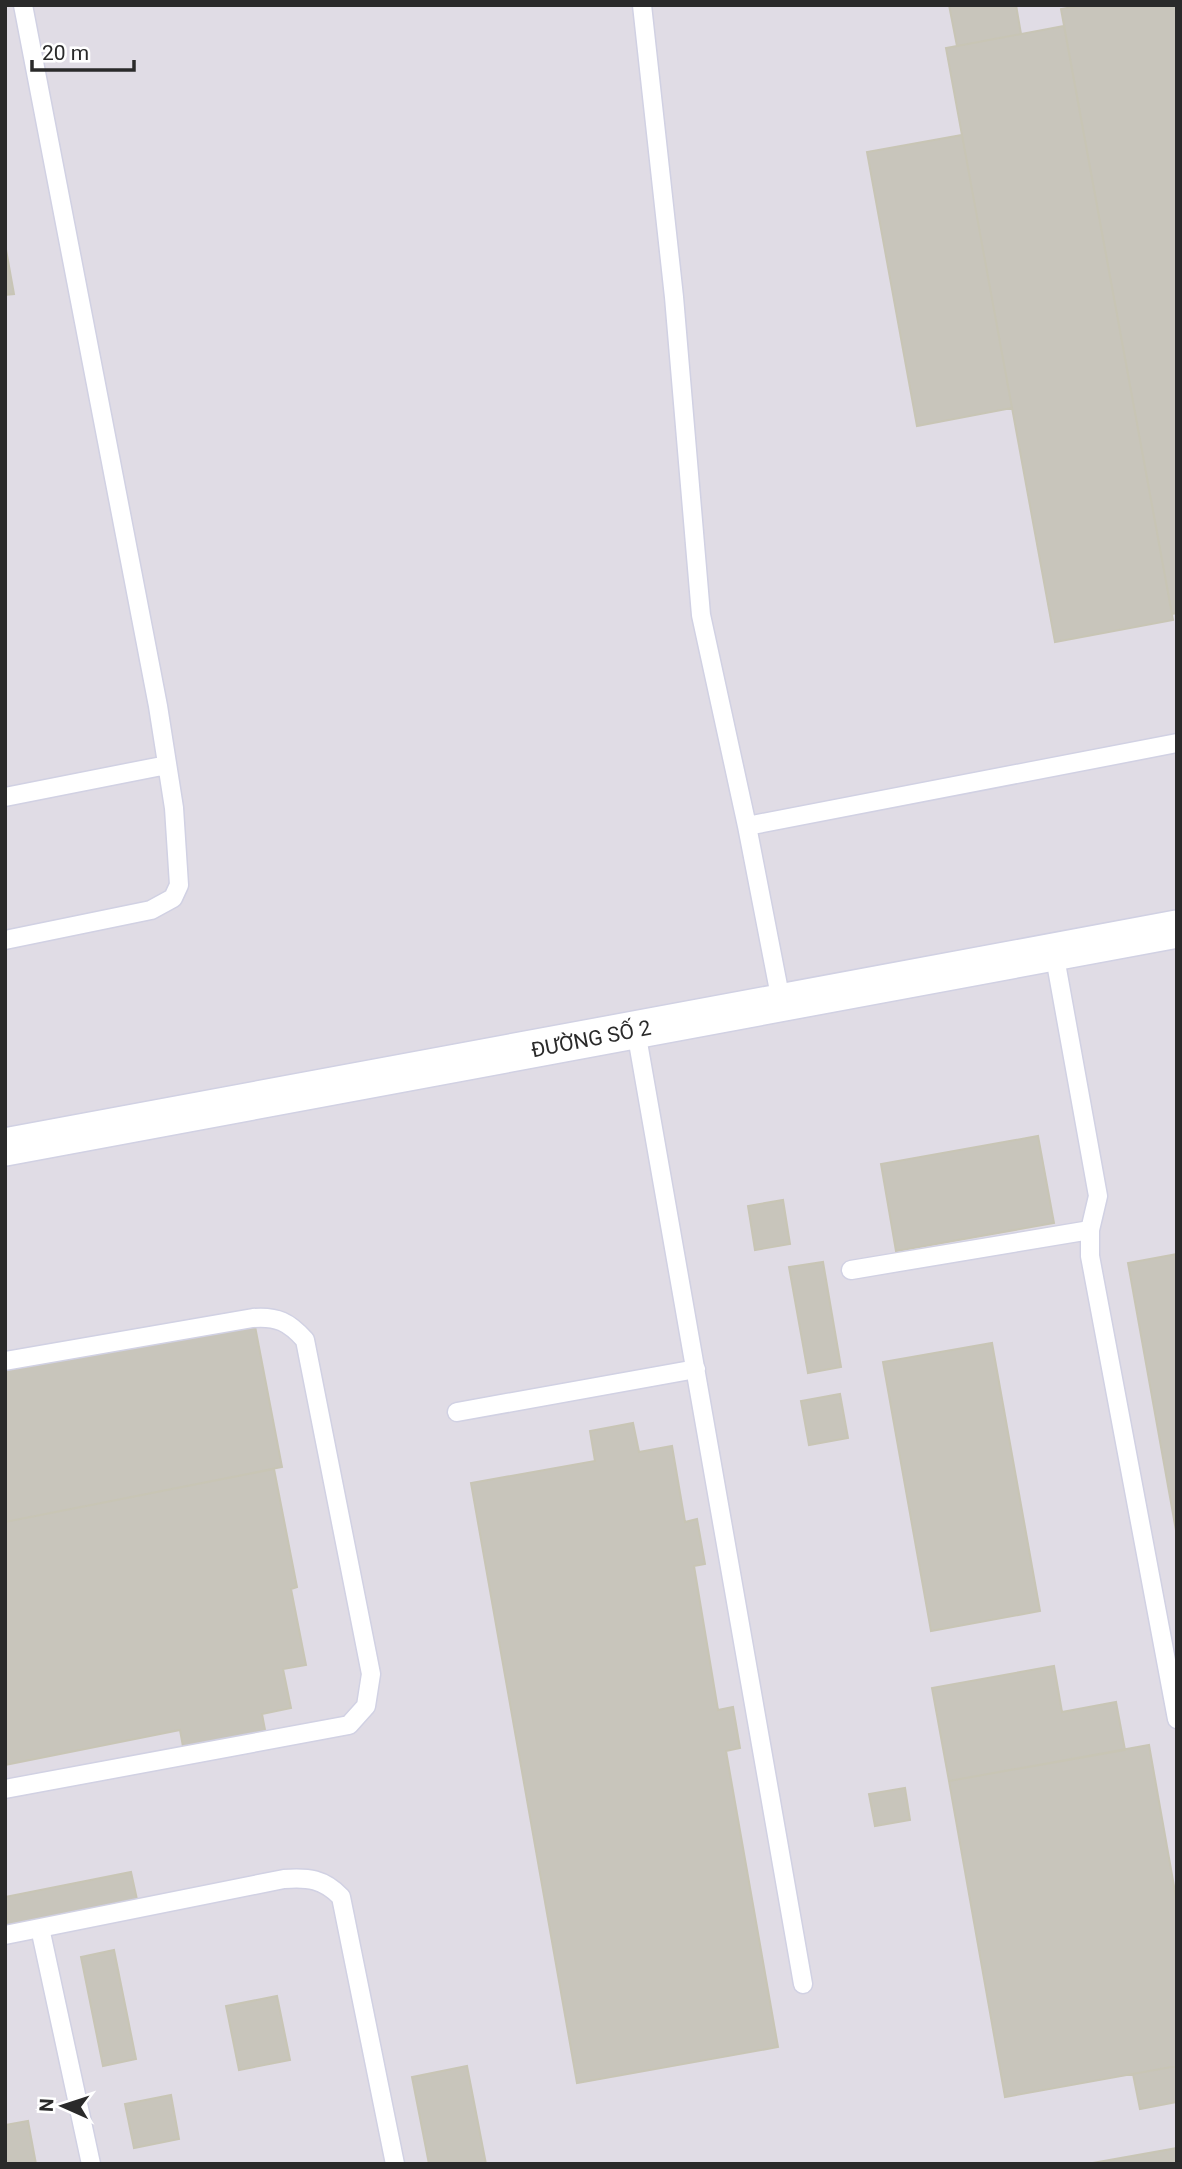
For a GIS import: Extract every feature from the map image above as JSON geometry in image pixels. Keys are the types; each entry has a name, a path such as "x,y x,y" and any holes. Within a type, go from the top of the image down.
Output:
{"street":[{"name":"ĐƯỜNG SỐ 2","path":"5,1147 1177,929"}],"lane":[{"path":"5,940 151,910 173,898 179,886 174,808 158,706 23,5"},
{"path":"642,5 674,297 701,615 747,826 781,1002"},
{"path":"747,826 1177,743"},
{"path":"5,797 167,765"},
{"path":"1054,952 1098,1196 1090,1230 1090,1256 1177,1719"},
{"path":"636,1031 803,1984"},
{"path":"851,1270 1090,1230"},
{"path":"5,1361 253,1318 270,1317 290,1323 304,1340 371,1674 366,1706 349,1725 5,1789"},
{"path":"457,1412 696,1369"},
{"path":"5,1935 284,1879 306,1877 329,1885 341,1897 395,2164"},
{"path":"40,1928 91,2164"}],"shaded area":[{"path":"5,5 1177,5 1177,2164 5,2164"}],"building":[{"path":"949,5 1016,5 1021,34 957,46"},
{"path":"1084,5 1177,5 1177,613 1172,614 1061,9"},
{"path":"1064,26 1173,620 1055,642 946,48"},
{"path":"962,135 1012,408 917,426 867,152"},
{"path":"5,244 14,294 5,295"},
{"path":"1038,1136 1054,1223 896,1251 881,1164"},
{"path":"783,1200 790,1244 755,1250 748,1206"},
{"path":"1177,1254 1177,1536 1128,1263"},
{"path":"823,1262 841,1367 808,1373 789,1267"},
{"path":"254,1321 282,1467 5,1522 5,1371"},
{"path":"992,1343 1040,1611 931,1631 883,1362"},
{"path":"840,1394 848,1438 809,1445 801,1401"},
{"path":"633,1423 639,1452 672,1446 685,1522 697,1519 705,1564 694,1566 718,1710 733,1707 740,1748 726,1751 778,2047 577,2083 471,1483 595,1461 590,1431"},
{"path":"274,1469 297,1587 291,1589 306,1665 283,1669 291,1708 262,1714 266,1735 184,1752 180,1730 5,1765 5,1522"},
{"path":"1054,1666 1062,1712 1116,1702 1125,1750 949,1781 932,1688"},
{"path":"1149,1745 1177,1903 1177,2066 1005,2097 949,1781"},
{"path":"905,1788 910,1820 875,1826 869,1794"},
{"path":"131,1872 138,1904 8,1930 5,1897"},
{"path":"114,1950 136,2059 103,2066 81,1957"},
{"path":"277,1996 290,2060 239,2070 226,2006"},
{"path":"467,2066 486,2164 429,2164 412,2077"},
{"path":"1177,2066 1177,2102 1140,2109 1133,2074"},
{"path":"171,2095 179,2139 134,2148 125,2104"},
{"path":"28,2121 36,2164 5,2164 5,2125"},
{"path":"1177,2148 1177,2164 1087,2164"}]}
